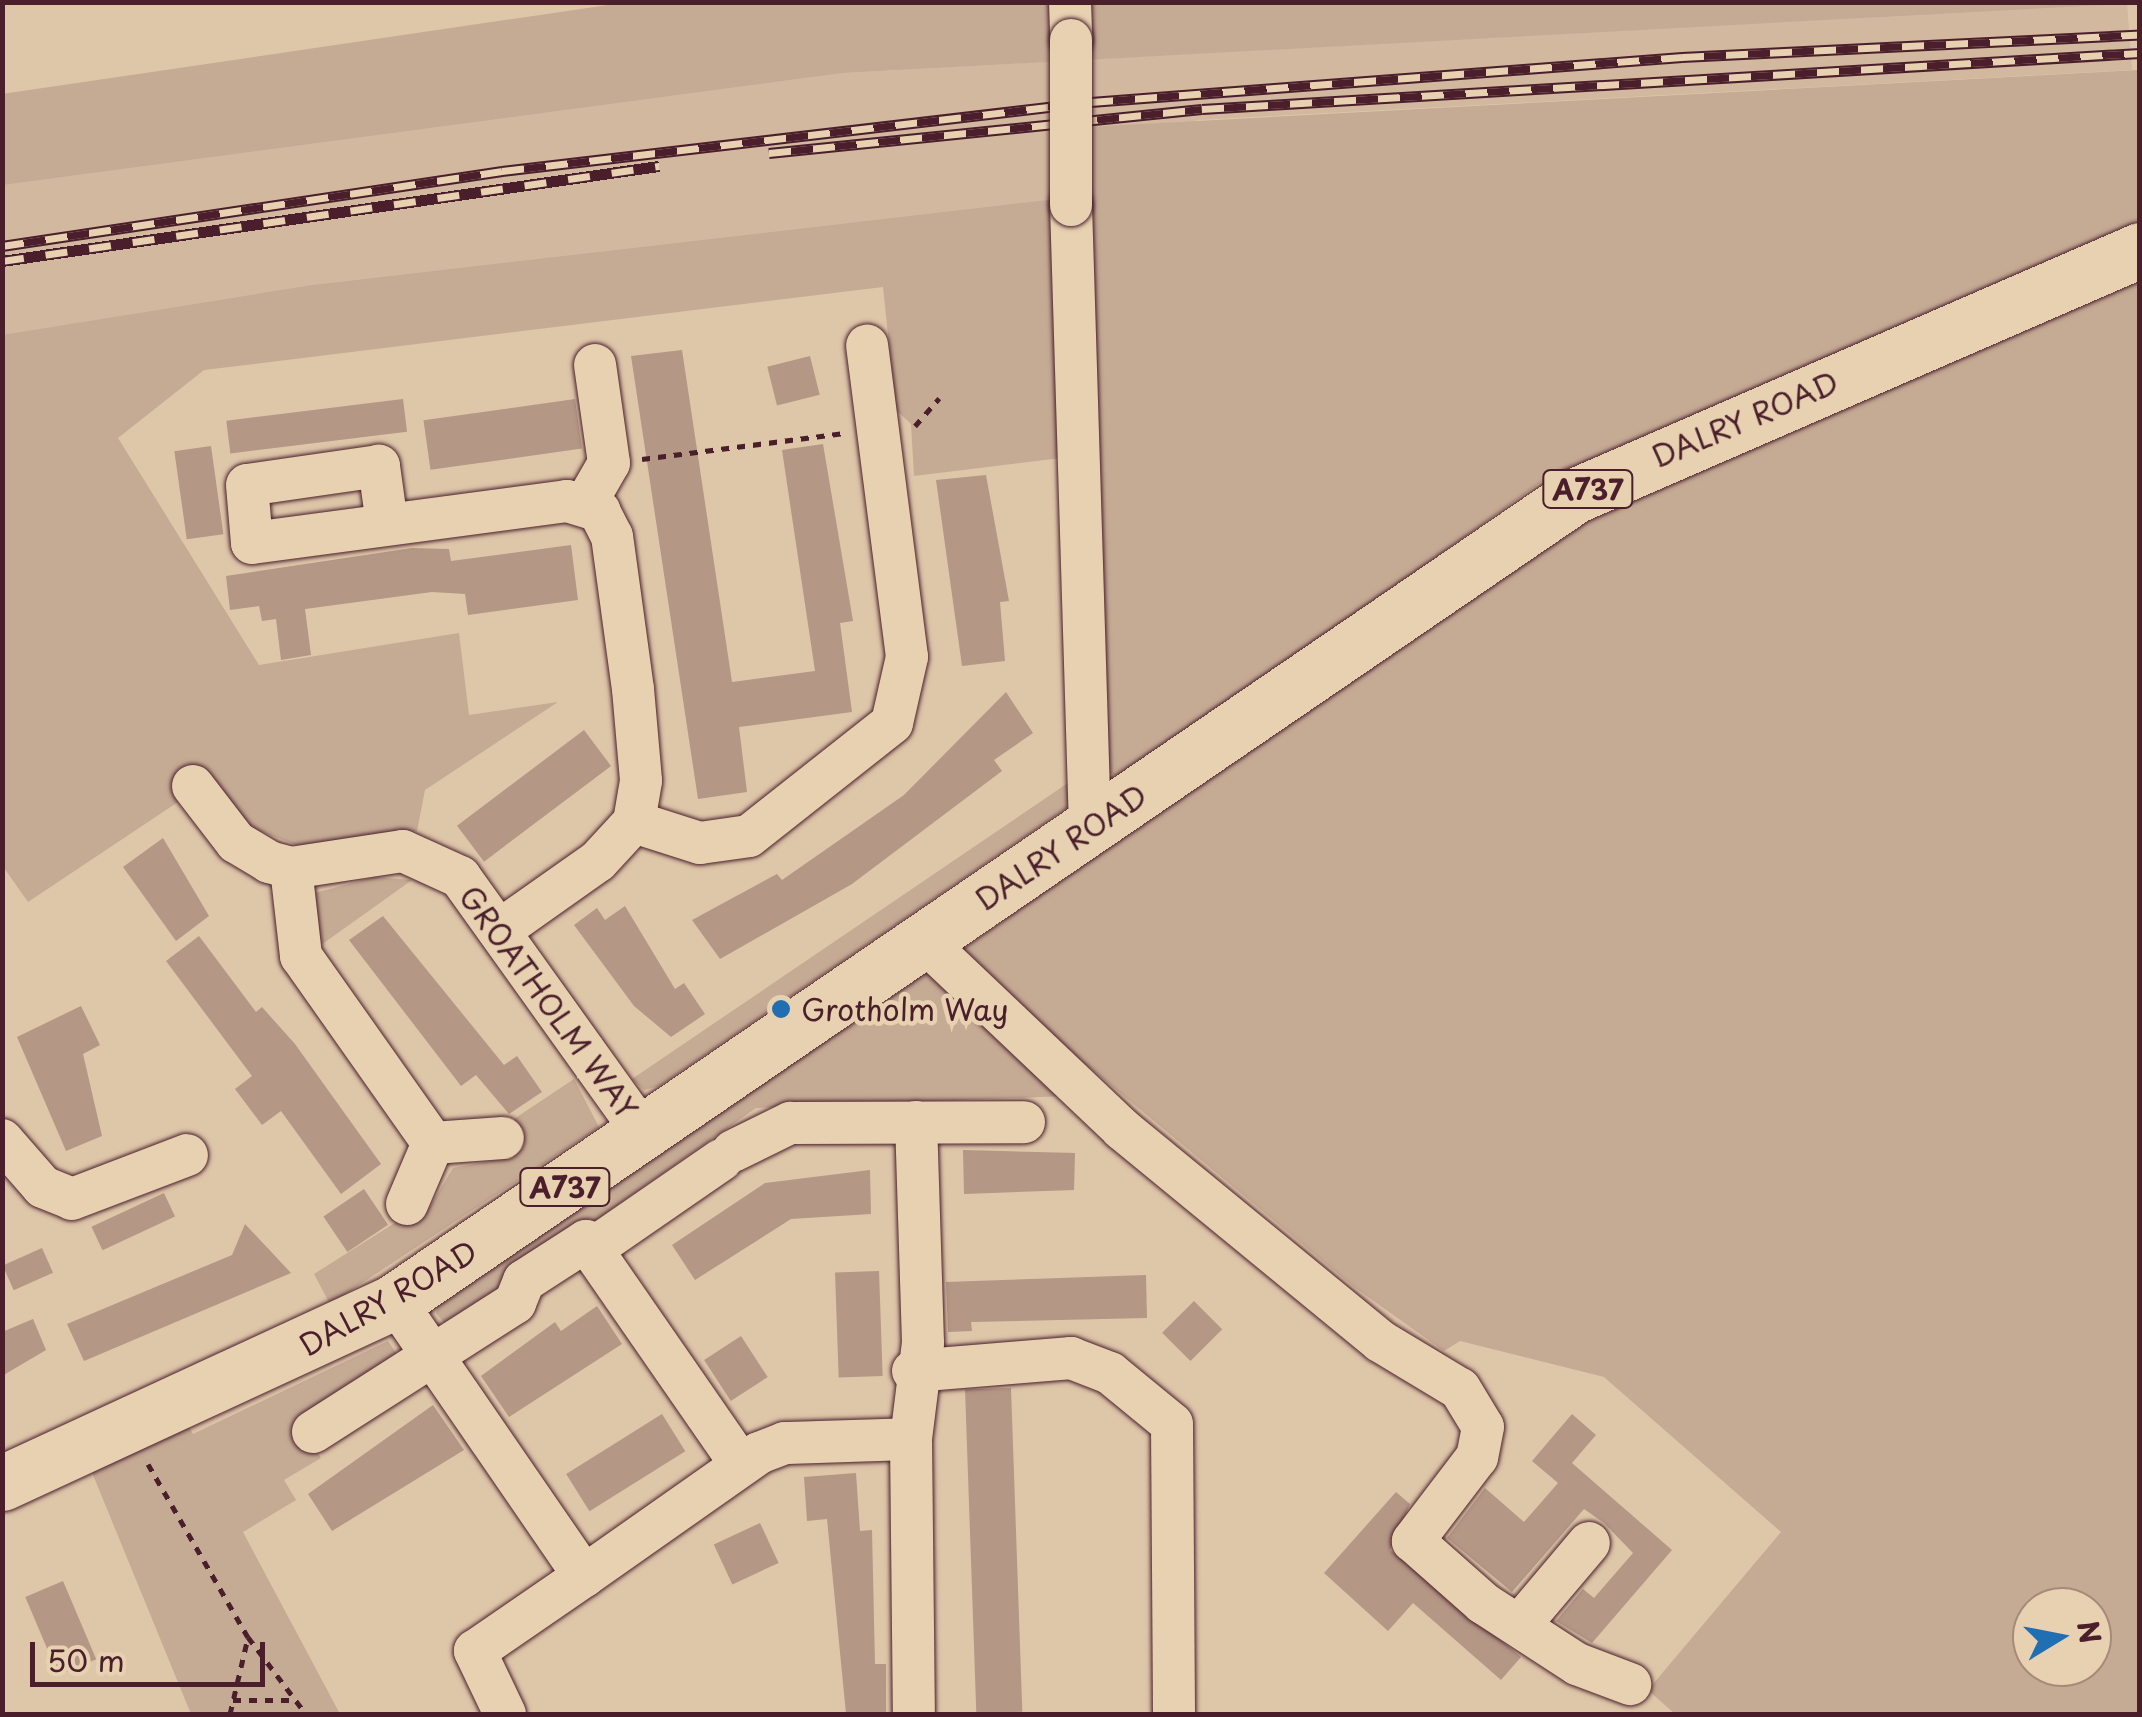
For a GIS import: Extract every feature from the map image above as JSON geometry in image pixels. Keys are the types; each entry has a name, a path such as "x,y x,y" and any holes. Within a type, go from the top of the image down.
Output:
{"highway":[{"name":"DALRY ROAD","path":"2,1483 394,1301 1574,496 2140,250"}],"street":[{"path":"1070,22 1071,205 1090,826"},
{"path":"634,822 700,843 749,836 892,722 907,657 866,346"},
{"path":"586,503 609,463 595,365"},
{"path":"503,928 634,822 641,782 612,536 586,503"},
{"path":"388,524 586,503"},
{"path":"192,786 236,842 291,868 301,956 433,1143"},
{"name":"GROATHOLM WAY","path":"291,868 403,851 460,877 503,928 644,1134"},
{"path":"924,941 1122,1129 1380,1341 1460,1390 1482,1427 1477,1457 1413,1542 1484,1603 1522,1620 1577,1664 1630,1684"},
{"path":"314,1432 436,1355 589,1245 727,1155 790,1122 1024,1122"},
{"path":"914,1714 911,1440 913,1371 923,1343 916,1122"},
{"path":"433,1143 503,1138"},
{"path":"2,1140 44,1187 72,1198 187,1155"},
{"path":"407,1204 433,1143"},
{"path":"589,1245 741,1465"},
{"path":"394,1301 436,1355 584,1576"},
{"path":"913,1371 1071,1358 1110,1373 1172,1424 1174,1714"},
{"path":"505,1714 476,1651 741,1465 785,1443 911,1440"},
{"path":"1522,1620 1589,1543"}],"path":[{"path":"609,463 916,426 939,398"},
{"path":"126,1427 248,1637 306,1714"},
{"path":"230,1714 248,1637"},
{"path":"232,1700 294,1700"}],"shaded area":[{"path":"628,2 2140,3 843,73 3,185 2,94"},
{"path":"2127,3 2132,70 1197,120 1055,199 312,285 3,335 3,185 843,73"},
{"path":"2139,70 2139,225 1544,480 1126,779 1095,768 1086,127"},
{"path":"1055,199 1061,458 914,476 911,424 896,410 883,287 204,370 118,438 259,665 459,633 469,715 558,702 425,790 417,831 299,846 234,821 205,784 28,902 2,865 2,335 312,285"},
{"path":"2139,280 2139,1714 1675,1714 1648,1690 1781,1532 1604,1377 1460,1341 1444,1351 1354,1287 954,955 1581,518"},
{"path":"1068,783 1068,807 659,1086 644,1090 632,1079"},
{"path":"375,877 412,880 321,945 315,893"},
{"path":"928,965 1066,1096 756,1108 446,1325 436,1313 439,1300"},
{"path":"574,1079 599,1127 330,1304 314,1274 401,1219 422,1220 453,1168 507,1158 508,1123"},
{"path":"388,1341 403,1363 371,1370 300,1421 321,1458 284,1480 296,1500 243,1532 340,1714 191,1714 91,1470 189,1427 193,1434"}],"building":[{"path":"682,350 732,682 815,671 782,450 823,444 853,621 840,623 852,712 739,727 747,792 698,799 631,356"},
{"path":"810,356 820,395 777,405 767,367"},
{"path":"403,399 407,432 230,453 226,421"},
{"path":"575,399 582,449 430,470 423,420"},
{"path":"211,446 223,534 187,539 174,451"},
{"path":"986,475 1009,601 1000,602 1005,661 962,666 936,480"},
{"path":"571,545 578,600 468,615 465,594 432,592 305,609 311,655 281,660 276,619 262,621 259,606 230,610 226,576 412,548 449,549 451,561"},
{"path":"1006,692 1033,733 994,760 1002,771 852,884 720,959 692,920 777,874 782,880 904,795"},
{"path":"584,730 611,766 484,862 457,826"},
{"path":"163,838 209,916 176,941 123,867"},
{"path":"625,906 675,989 684,983 705,1014 671,1037 634,1006 574,925 597,908 605,920"},
{"path":"383,916 504,1065 517,1056 542,1092 509,1114 476,1075 461,1086 349,940"},
{"path":"199,936 256,1012 262,1007 295,1044 381,1164 341,1194 281,1111 262,1125 235,1089 252,1076 166,961"},
{"path":"81,1006 100,1045 83,1054 102,1136 66,1151 17,1037"},
{"path":"963,1150 1075,1153 1074,1190 964,1194"},
{"path":"870,1170 871,1214 791,1219 695,1280 672,1245 765,1183"},
{"path":"364,1189 388,1225 347,1252 323,1216"},
{"path":"164,1193 175,1217 102,1250 91,1227"},
{"path":"245,1224 291,1273 84,1361 67,1324 232,1255"},
{"path":"42,1248 53,1273 14,1290 3,1265"},
{"path":"879,1271 883,1376 839,1377 835,1273"},
{"path":"1146,1275 1147,1318 971,1322 972,1331 948,1332 946,1282"},
{"path":"1194,1301 1222,1329 1190,1361 1162,1333"},
{"path":"597,1306 622,1344 509,1417 481,1376 555,1322 561,1331"},
{"path":"33,1319 46,1350 2,1376 2,1332"},
{"path":"741,1336 768,1377 731,1401 704,1360"},
{"path":"1011,1388 1022,1712 976,1713 965,1390"},
{"path":"433,1405 464,1450 332,1531 308,1494"},
{"path":"662,1414 685,1451 589,1511 566,1474"},
{"path":"1572,1414 1596,1435 1572,1463 1672,1550 1592,1643 1556,1621 1583,1589 1594,1598 1633,1553 1604,1523 1584,1509 1512,1592 1447,1538 1485,1488 1524,1522 1558,1483 1532,1461"},
{"path":"856,1473 860,1531 872,1530 875,1664 886,1664 886,1714 846,1714 827,1519 807,1521 804,1477"},
{"path":"1396,1492 1410,1504 1390,1550 1521,1657 1501,1680 1413,1603 1388,1631 1324,1573"},
{"path":"760,1523 779,1563 732,1584 714,1545"},
{"path":"63,1581 96,1659 58,1675 25,1597"}],"railway":[{"path":"2,246 502,171 1091,102 1682,57 2140,35"},
{"path":"769,153 1202,109 2140,53"},
{"path":"2,261 659,166"}],"place":[{"name":"Grotholm Way","path":"781,1009"}]}
